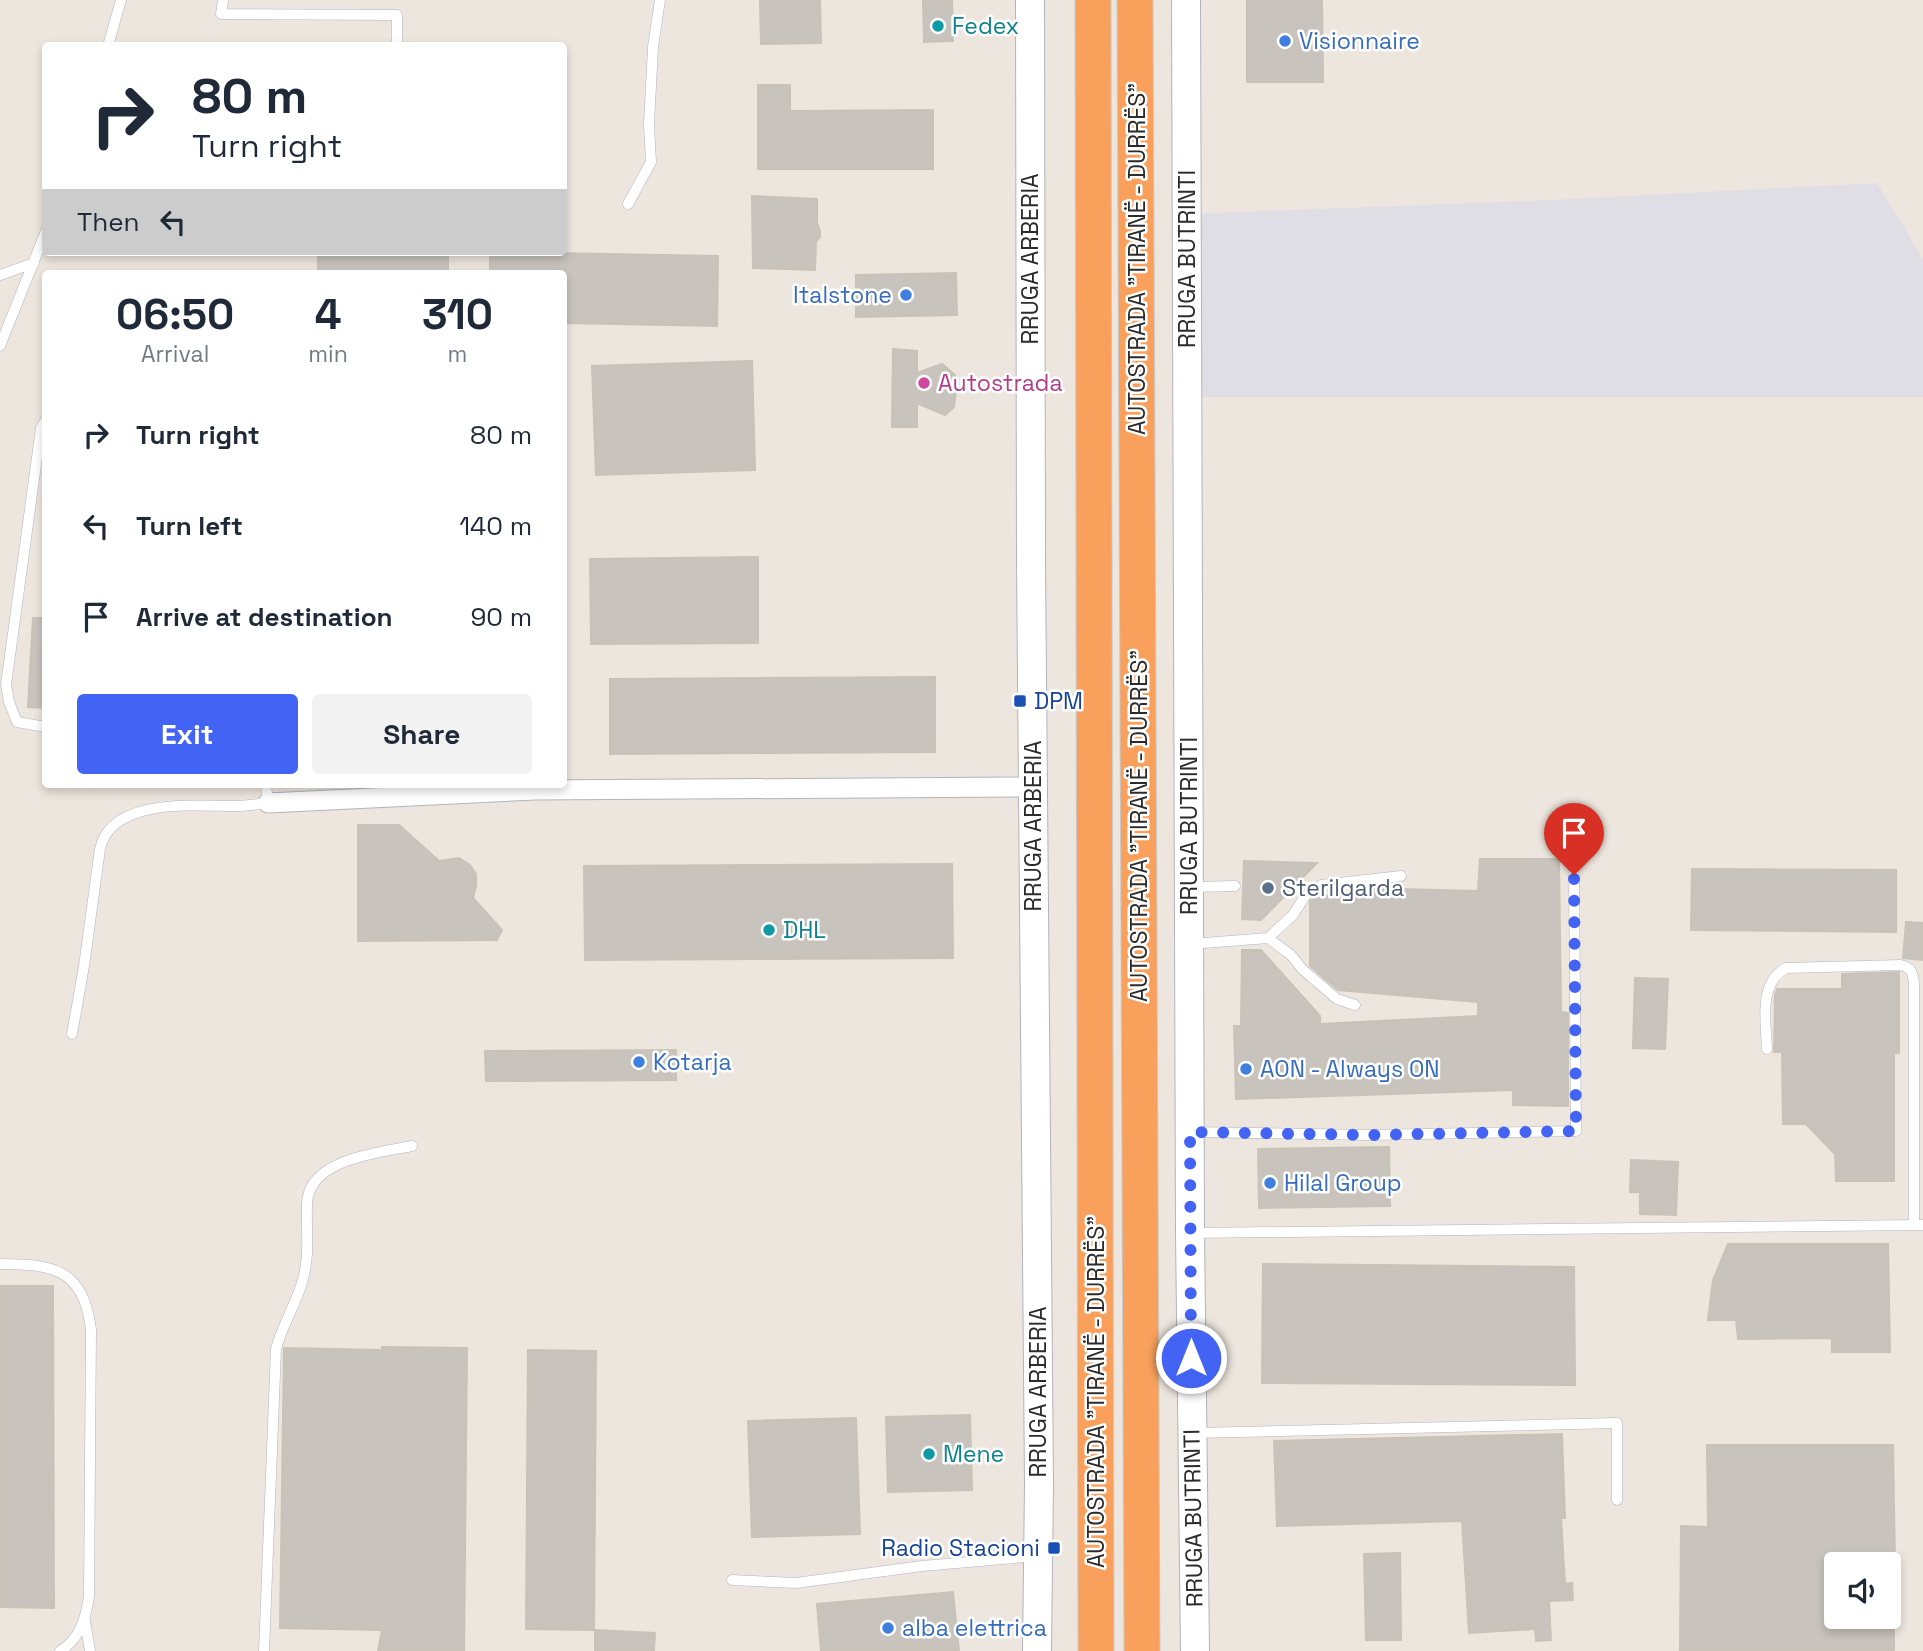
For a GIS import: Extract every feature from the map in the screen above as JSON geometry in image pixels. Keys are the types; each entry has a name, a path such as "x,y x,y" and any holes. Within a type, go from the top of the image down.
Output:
{"highway":[{"name":"AUTOSTRADA \"TIRANË - DURRËS\"","path":"1093,0 1097,1651"},
{"name":"AUTOSTRADA \"TIRANË - DURRËS\"","path":"1136,0 1142,1651"}],"main road":[{"name":"RRUGA ARBERIA","path":"1030,0 1037,1651"},
{"name":"RRUGA BUTRINTI","path":"1186,0 1191,1433 1200,1548 1195,1651"}],"street":[{"path":"267,793 1033,787"}],"lane":[{"path":"109,42 121,0"},
{"path":"223,0 221,14 397,15 397,42"},
{"path":"628,204 651,162 649,124 653,47 660,0"},
{"path":"0,346 42,242"},
{"path":"0,275 34,263"},
{"path":"42,426 6,685 17,722 42,726"},
{"path":"72,1034 100,849 107,832 125,818 160,807 185,804 239,806 267,793"},
{"path":"1190,1132 1334,1135 1576,1131 1574,875"},
{"path":"1189,944 1268,938 1293,915 1305,896 1321,885 1401,876"},
{"path":"1189,887 1235,886"},
{"path":"1268,938 1291,955 1302,969 1337,999 1355,1004"},
{"path":"1190,1233 1919,1225 1914,985 1907,966 1786,968 1774,978 1766,993 1767,1049"},
{"path":"264,1651 275,1349 303,1280 308,1252 307,1200 315,1182 334,1165 412,1146"},
{"path":"0,1264 38,1266 59,1271 72,1280 88,1305 91,1329 89,1583 85,1619 90,1651"},
{"path":"1191,1433 1618,1423 1617,1500"},
{"path":"732,1580 796,1583 922,1566 1038,1556"},
{"path":"60,1651 73,1641 85,1619"}],"shaded area":[{"path":"1877,183 1923,259 1923,397 1187,397 1187,214 1553,200"}],"building":[{"path":"760,0 820,0 821,43 761,44"},
{"name":"Fedex","path":"923,0 952,0 953,41 924,42"},
{"name":"Visionnaire","path":"1247,0 1322,0 1323,82 1247,82"},
{"path":"758,85 790,85 790,111 933,110 933,169 758,169"},
{"path":"752,196 817,199 820,237 816,242 815,270 753,268"},
{"path":"567,253 718,256 717,326 567,323 567,270 490,270 490,256 567,256"},
{"path":"318,256 448,256 448,270 318,270"},
{"name":"Italstone","path":"956,273 957,315 856,317 856,275"},
{"name":"Autostrada","path":"893,349 917,351 917,373 942,364 955,375 954,407 945,415 917,403 917,427 892,427"},
{"path":"752,361 755,470 596,475 592,366"},
{"path":"758,557 758,643 591,644 590,559"},
{"path":"33,618 42,618 42,708 28,707"},
{"path":"935,677 935,752 610,754 610,679"},
{"path":"358,825 399,825 439,861 459,858 470,865 476,874 473,898 502,930 497,940 358,941"},
{"path":"1480,859 1559,859 1561,1012 1568,1013 1568,1106 1513,1105 1513,1090 1236,1099 1234,1026 1241,1026 1242,950 1261,950 1320,1016 1320,1024 1478,1016 1478,1002 1338,990 1310,966 1310,901 1318,896 1353,895 1353,889 1359,888 1478,891"},
{"path":"1244,861 1317,863 1261,920 1242,919"},
{"name":"DHL","path":"952,864 953,958 585,960 584,866"},
{"path":"1692,869 1896,870 1896,932 1691,930"},
{"path":"1906,922 1923,923 1922,960 1903,958"},
{"path":"1899,972 1899,1053 1894,1053 1894,1181 1836,1181 1835,1154 1806,1124 1783,1124 1782,1052 1774,1052 1775,995 1777,989 1842,989 1842,974"},
{"path":"1635,978 1668,979 1665,1049 1633,1048"},
{"path":"676,1050 676,1080 486,1081 485,1051"},
{"path":"1389,1147 1390,1206 1259,1208 1258,1149"},
{"path":"1631,1160 1678,1162 1676,1215 1640,1214 1640,1192 1630,1192"},
{"path":"1728,1244 1888,1244 1890,1352 1832,1352 1832,1338 1738,1339 1736,1320 1708,1320 1713,1280"},
{"path":"1263,1264 1574,1267 1575,1385 1262,1383"},
{"path":"0,1286 53,1286 54,1608 0,1607"},
{"path":"382,1347 467,1348 464,1651 378,1651 382,1630 280,1628 284,1348 382,1350"},
{"path":"528,1350 596,1351 594,1630 526,1629"},
{"name":"Mene","path":"970,1415 972,1490 888,1492 886,1417"},
{"path":"856,1418 860,1534 752,1537 748,1421"},
{"path":"1562,1434 1565,1518 1561,1518 1565,1584 1572,1583 1573,1600 1549,1601 1551,1640 1536,1641 1535,1629 1469,1633 1462,1521 1277,1526 1274,1441"},
{"path":"1707,1445 1893,1445 1895,1552 1824,1552 1824,1629 1894,1629 1894,1651 1680,1651 1681,1526 1708,1527"},
{"path":"1400,1553 1401,1640 1366,1640 1364,1554"},
{"name":"alba elettrica","path":"953,1592 959,1651 821,1651 817,1604"},
{"path":"595,1630 655,1633 654,1651 595,1651"}],"place":[{"name":"Fedex","path":"938,26"},
{"name":"Visionnaire","path":"1285,41"},
{"name":"Italstone","path":"906,295"},
{"name":"Autostrada","path":"924,383"},
{"name":"DPM","path":"1020,701"},
{"name":"Sterilgarda","path":"1268,888"},
{"name":"DHL","path":"769,930"},
{"name":"Kotarja","path":"639,1062"},
{"name":"AON - Always ON","path":"1246,1069"},
{"name":"Hilal Group","path":"1270,1183"},
{"name":"Mene","path":"929,1454"},
{"name":"Radio Stacioni","path":"1054,1548"},
{"name":"alba elettrica","path":"888,1628"}],"route":[{"path":"1191,1358 1190,1132 1369,1135 1576,1131 1574,875"}]}
